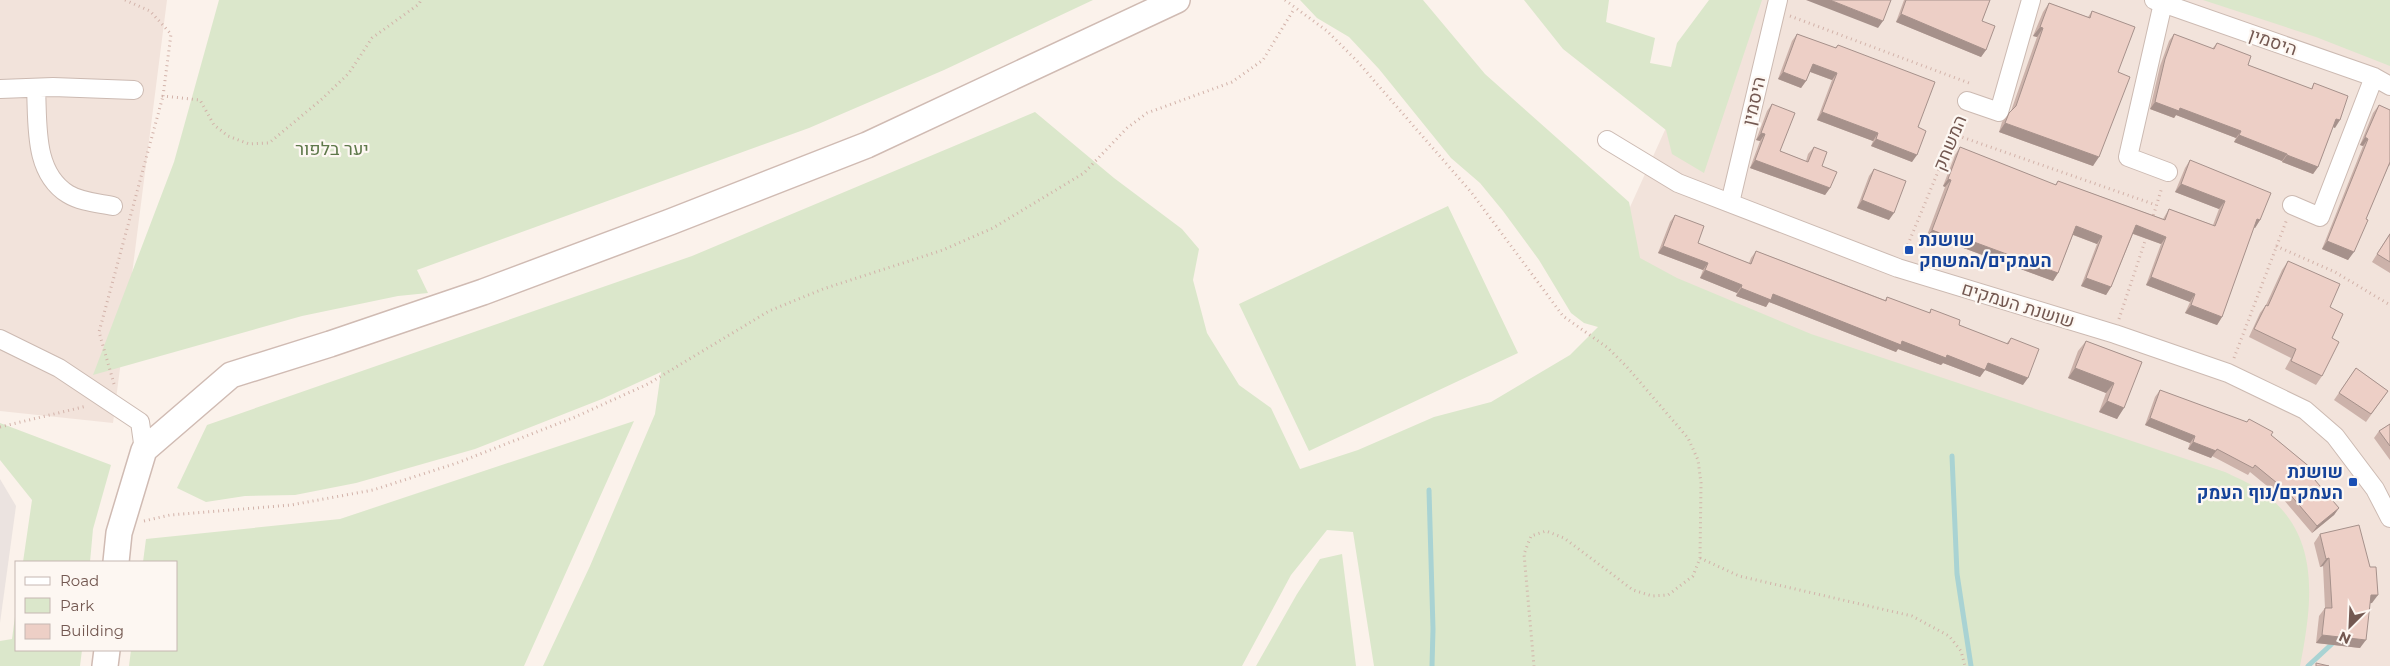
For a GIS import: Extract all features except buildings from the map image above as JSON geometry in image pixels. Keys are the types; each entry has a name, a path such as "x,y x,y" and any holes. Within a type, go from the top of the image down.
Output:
{"main road":[{"path":"116,561 119,533 144,450 232,375 483,292 670,222 866,145 1177,0"},
{"path":"105,666 107,651"}],"street":[{"name":"המשחק","path":"1967,102 1999,112 2031,0"},
{"path":"2159,2 2128,157 2168,172"},
{"name":"היסמין","path":"2159,2 2374,77 2390,86"},
{"name":"היסמין","path":"1730,203 1777,5"},
{"path":"2292,205 2320,217 2374,77"},
{"path":"36,88 39,146 45,168 55,183 68,194 80,200 113,206"},
{"path":"0,89 134,90"},
{"name":"שושנת העמקים","path":"1607,140 1678,183 1898,268 2115,334 2228,373 2305,410 2335,436 2375,489 2390,518"},
{"path":"0,339 59,368 140,422 144,450"}],"path":[{"path":"0,427 94,404 121,409 99,332 163,96 171,34 150,11 125,0"},
{"path":"163,96 200,100 214,125 228,136 249,144 269,143 322,99 349,73 372,38 419,4 420,0"},
{"path":"1285,0 1294,9 1326,31 1357,61 1471,192 1563,316 1608,348 1627,366 1688,438 1698,460 1701,482 1700,558 1693,576 1668,595 1652,596 1633,590 1564,538 1546,531 1531,536 1524,554 1534,666"},
{"path":"1777,5 1973,85 1967,102"},
{"path":"119,533 142,521 170,515 291,505 373,490 457,463 575,417 648,384 769,311 823,289 943,250 993,228 1084,173 1127,128 1147,113 1232,82 1263,60 1294,9"},
{"name":"המשחק","path":"1898,268 1967,102"},
{"path":"1953,134 2156,205"},
{"path":"2150,223 2168,172"},
{"path":"2228,373 2292,205"},
{"path":"2115,334 2148,232"},
{"path":"2276,246 2335,272 2390,305"},
{"path":"1700,558 1739,576 1912,616 1949,636 1961,651 1965,666"}],"shaded area":[{"path":"0,0 167,0 113,423 0,411"},
{"path":"1724,0 2390,0 2390,666 2230,666 1596,282"},
{"path":"0,479 16,506 0,623"}],"green space":[{"name":"יער בלפור","path":"219,0 1093,0 944,70 809,128 417,270 428,293 398,296 302,316 93,375 174,162"},
{"path":"1300,0 1423,0 1485,74 1629,202 1640,258 1677,278 1811,334 2225,472 2256,488 2277,505 2293,524 2302,545 2308,568 2308,616 2300,666 1374,666 1353,532 1327,530 1291,575 1242,666 543,666 590,566 655,414 661,372 602,399 475,449 356,483 295,495 245,496 206,502 177,488 207,425 692,256 1035,112 1114,178 1182,229 1199,249 1193,280 1207,333 1239,385 1271,408 1300,469 1358,450 1434,417 1491,402 1570,355 1598,327 1584,323 1571,313 1539,260 1503,211 1480,183 1451,158 1379,69 1349,37 1317,18"},
{"path":"1524,0 1609,0 1606,22 1655,38 1650,63 1671,67 1677,43 1709,0 1762,0 1704,173 1672,154 1666,130 1563,49"},
{"path":"2203,0 2390,0 2390,66 2316,37"},
{"path":"1448,206 1518,353 1309,451 1239,304"},
{"path":"634,421 524,666 129,666 131,651 178,651 178,561 143,561 146,539 340,519"},
{"path":"0,423 111,465 93,529 90,561 23,561 32,500 0,460"},
{"path":"1342,554 1356,666 1256,666 1297,594 1320,559"},
{"path":"15,616 15,651 82,651 80,666 0,666 0,641 12,639"}],"waterway":[{"path":"1952,456 1957,574 1971,666"},
{"path":"1429,490 1433,629 1432,666"},
{"path":"2308,666 2335,641"}],"place":[{"name":"שושנת העמקים/המשחק","path":"1909,250"},
{"name":"שושנת העמקים/נוף העמק","path":"2353,482"}]}
